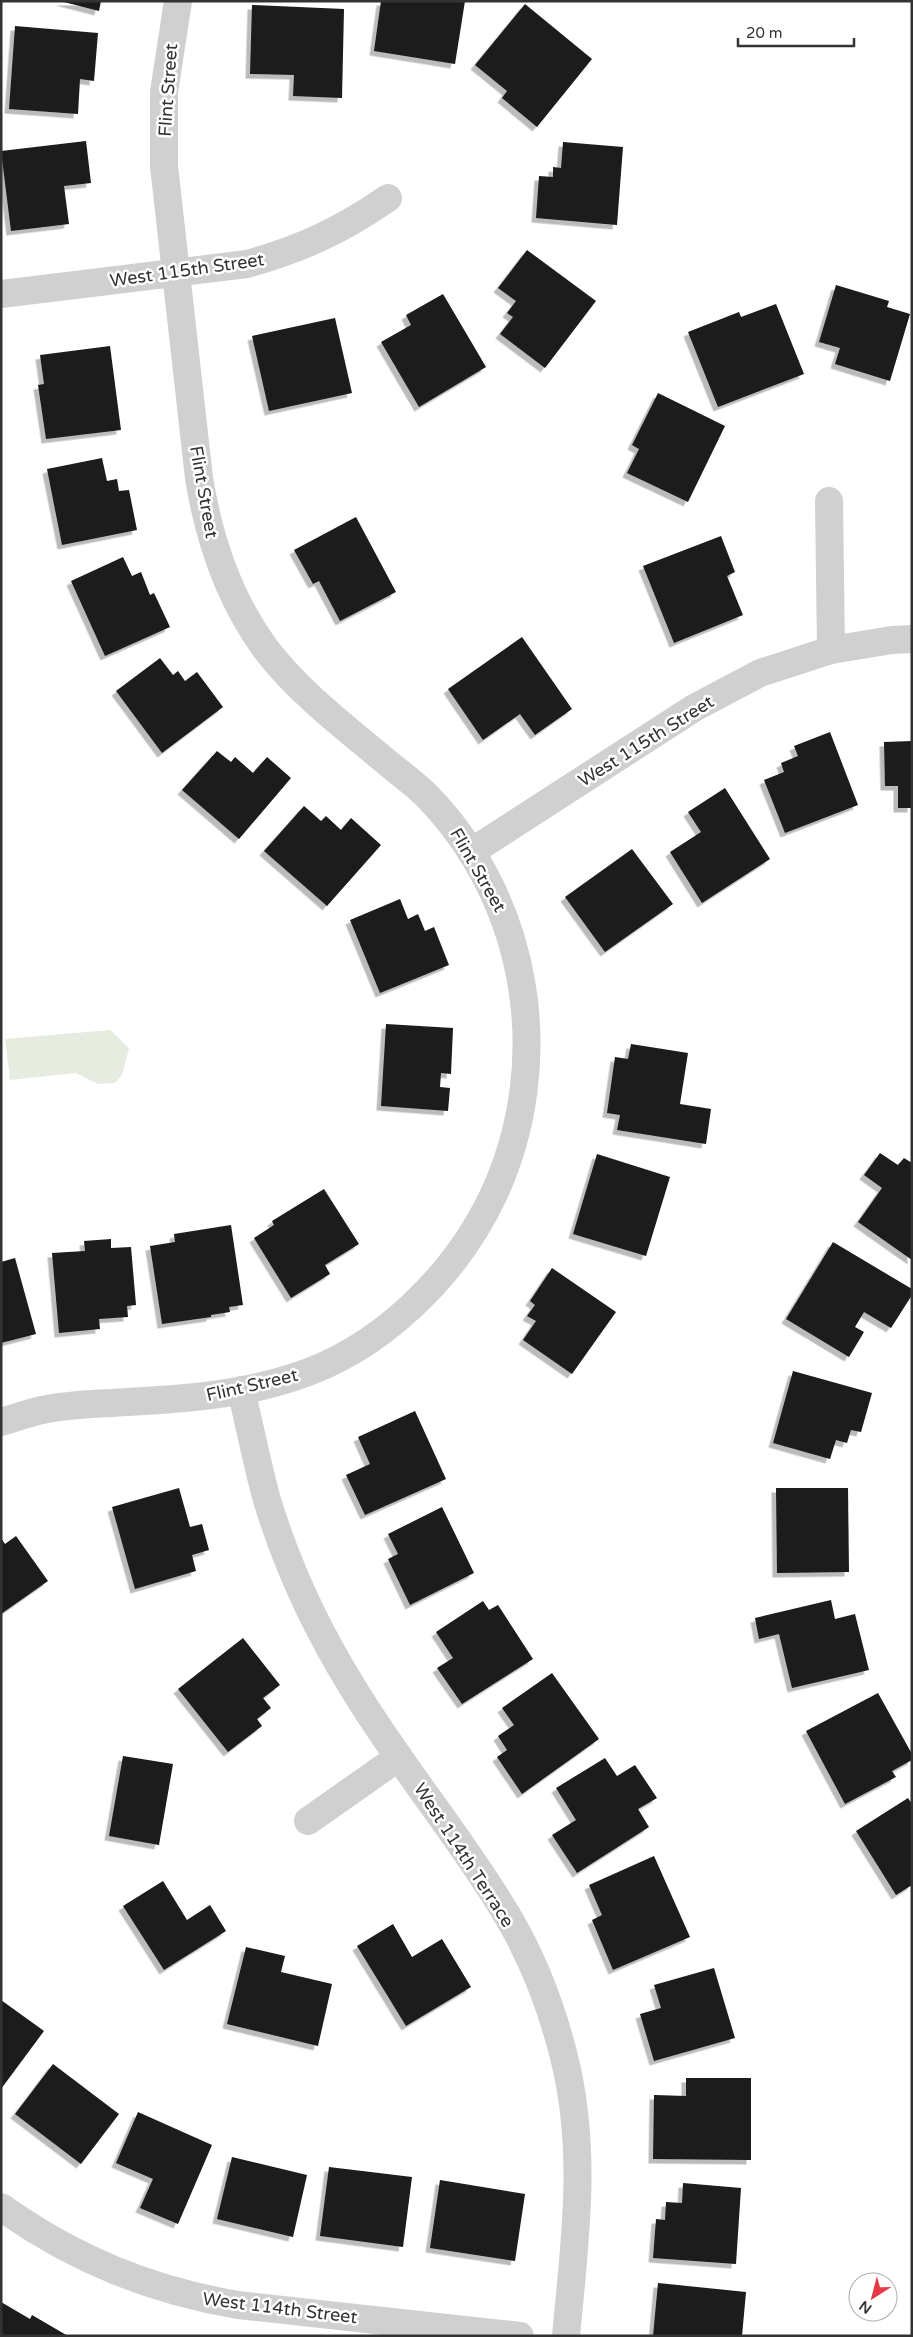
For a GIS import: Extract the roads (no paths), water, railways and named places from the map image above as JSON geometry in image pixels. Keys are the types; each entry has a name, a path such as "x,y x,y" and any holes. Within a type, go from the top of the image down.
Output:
{"street":[{"name":"Flint Street","path":"1,1422 44,1410 198,1398 241,1390 296,1377 362,1344 392,1323 420,1299 446,1272 482,1218 502,1176 515,1141 527,1068 528,1031 524,990 510,936 490,884 471,852 449,821 425,794 328,713 290,678 261,642 228,585 215,550 203,505 164,166 164,92 178,1"},
{"name":"West 115th Street","path":"1,294 247,264 283,254 318,241 350,224 388,198"},
{"path":"830,502 831,650"},
{"name":"West 115th Street","path":"471,852 694,708 760,673 831,650 892,640 912,639"},
{"name":"West 114th Terrace","path":"241,1390 270,1507 280,1539 312,1616 353,1689 508,1917 540,1984 564,2054 576,2127 579,2201 566,2336"},
{"path":"308,1821 399,1757"},
{"name":"West 114th Street","path":"1,2207 63,2248 130,2278 202,2299 238,2306 520,2336"}]}
